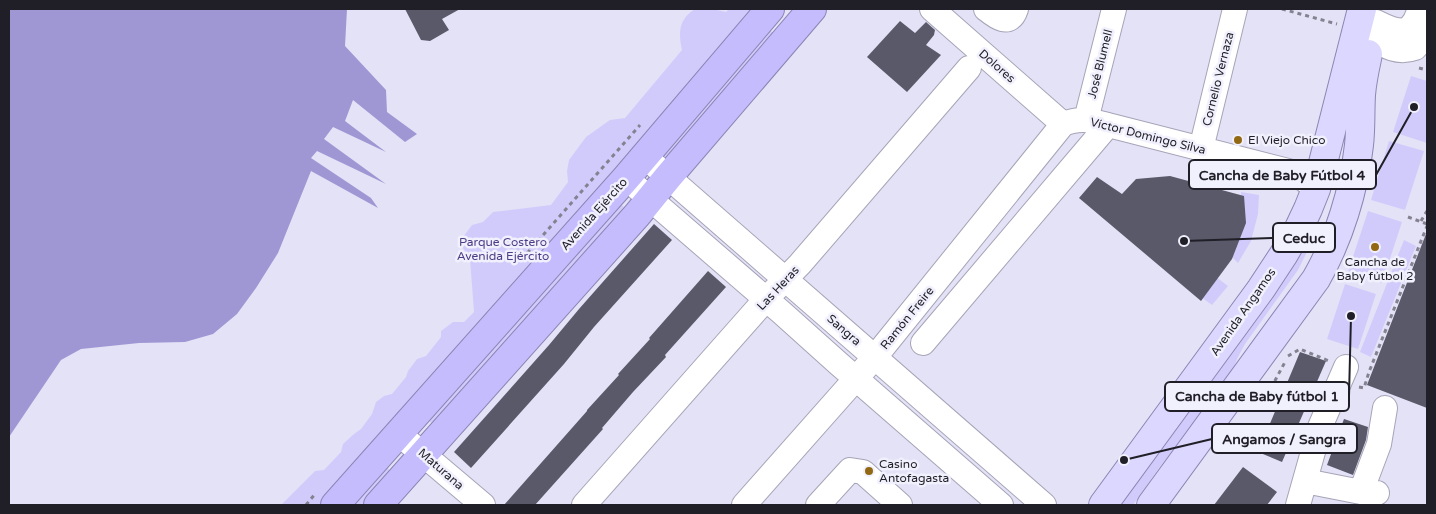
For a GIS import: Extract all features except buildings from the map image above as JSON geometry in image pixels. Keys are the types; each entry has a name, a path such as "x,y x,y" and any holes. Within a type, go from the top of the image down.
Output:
{"highway":[{"name":"Avenida Ejército","path":"327,498 399,434 626,178 770,9"},
{"path":"378,505 650,198 812,9"}],"main road":[{"name":"Avenida Angamos","path":"1103,505 1261,289 1299,228 1316,189 1369,21"},
{"path":"1151,505 1316,278 1328,257 1337,235 1356,172 1360,142 1361,95 1369,21"},
{"path":"1316,189 1337,235"}],"street":[{"name":"Dolores","path":"932,9 1063,124"},
{"path":"986,9 999,19 1004,20 1010,18 1016,12 1016,9"},
{"name":"José Blumell","path":"1097,122 1114,9"},
{"name":"Cornelio Vernaza","path":"1201,149 1236,9"},
{"path":"1369,21 1393,30 1402,31 1408,30 1415,21 1424,16"},
{"path":"1399,51 1410,50 1419,44 1422,39 1424,16"},
{"path":"1369,21 1388,48 1427,58"},
{"name":"Las Heras","path":"584,505 766,299 800,264 969,68"},
{"name":"Víctor Domingo Silva","path":"1063,124 1074,120 1097,122 1296,173 1316,189"},
{"path":"923,343 1097,122"},
{"name":"Ramón Freire","path":"744,505 875,357 1063,124"},
{"name":"Sangra","path":"644,156 1044,505"},
{"path":"626,178 1001,505"},
{"path":"1341,366 1320,427 1300,498 1369,492 1385,408"},
{"name":"Maturana","path":"399,434 483,505"},
{"path":"818,505 850,470 863,472 889,502"}],"path":[{"path":"1282,9 1369,21"},
{"path":"522,259 640,125"},
{"path":"1421,221 1427,211"},
{"path":"1408,217 1427,224"},
{"path":"1271,388 1288,355 1300,349 1341,366"},
{"path":"306,505 327,498"}],"green space":[{"name":"Parque Costero Avenida Ejército","path":"695,9 712,9 726,12 729,9 754,9 323,505 281,505 315,471 324,470 341,452 343,444 361,429 372,414 376,402 384,396 392,394 406,377 417,359 426,356 441,337 441,331 453,322 464,322 474,312 470,259 463,248 463,237 472,225 483,222 493,212 551,205 568,182 569,160 586,137 610,120 625,118 682,50 681,26 686,17"},
{"path":"767,28 776,35 664,166 655,158"},
{"path":"1411,76 1427,81 1427,143 1393,132"},
{"path":"1389,141 1424,151 1405,210 1371,200"},
{"path":"1241,192 1259,195 1258,214 1251,241 1238,263 1228,253 1242,210"},
{"path":"618,202 624,207 435,426 429,421"},
{"name":"Cancha de Baby fútbol 2","path":"1368,211 1402,222 1382,283 1348,272"},
{"path":"1318,219 1318,230 1298,270 1245,344 1232,371 1201,415 1159,468 1133,505 1111,505"},
{"path":"1404,240 1416,246 1371,357 1360,352"},
{"path":"1216,277 1228,286 1212,305 1201,297"},
{"path":"1345,284 1376,294 1358,349 1327,339"},
{"path":"384,465 392,472 364,505 348,505"}],"shaded area":[{"path":"9,9 347,9 345,46 386,90 387,112 417,134 405,142 353,100 345,121 386,152 333,127 324,139 386,184 317,151 311,158 371,198 378,208 311,171 278,253 237,314 213,334 185,342 139,343 81,349 61,360 9,437"}],"place":[{"name":"Cancha de Baby Fútbol 4","path":"1414,107"},
{"name":"El Viejo Chico","path":"1238,140"},
{"name":"Ceduc","path":"1184,241"},
{"name":"Cancha de Baby fútbol 2","path":"1375,247"},
{"name":"Cancha de Baby fútbol 1","path":"1351,316"},
{"name":"Angamos / Sangra","path":"1124,460"},
{"name":"Casino Antofagasta","path":"869,471"}]}
